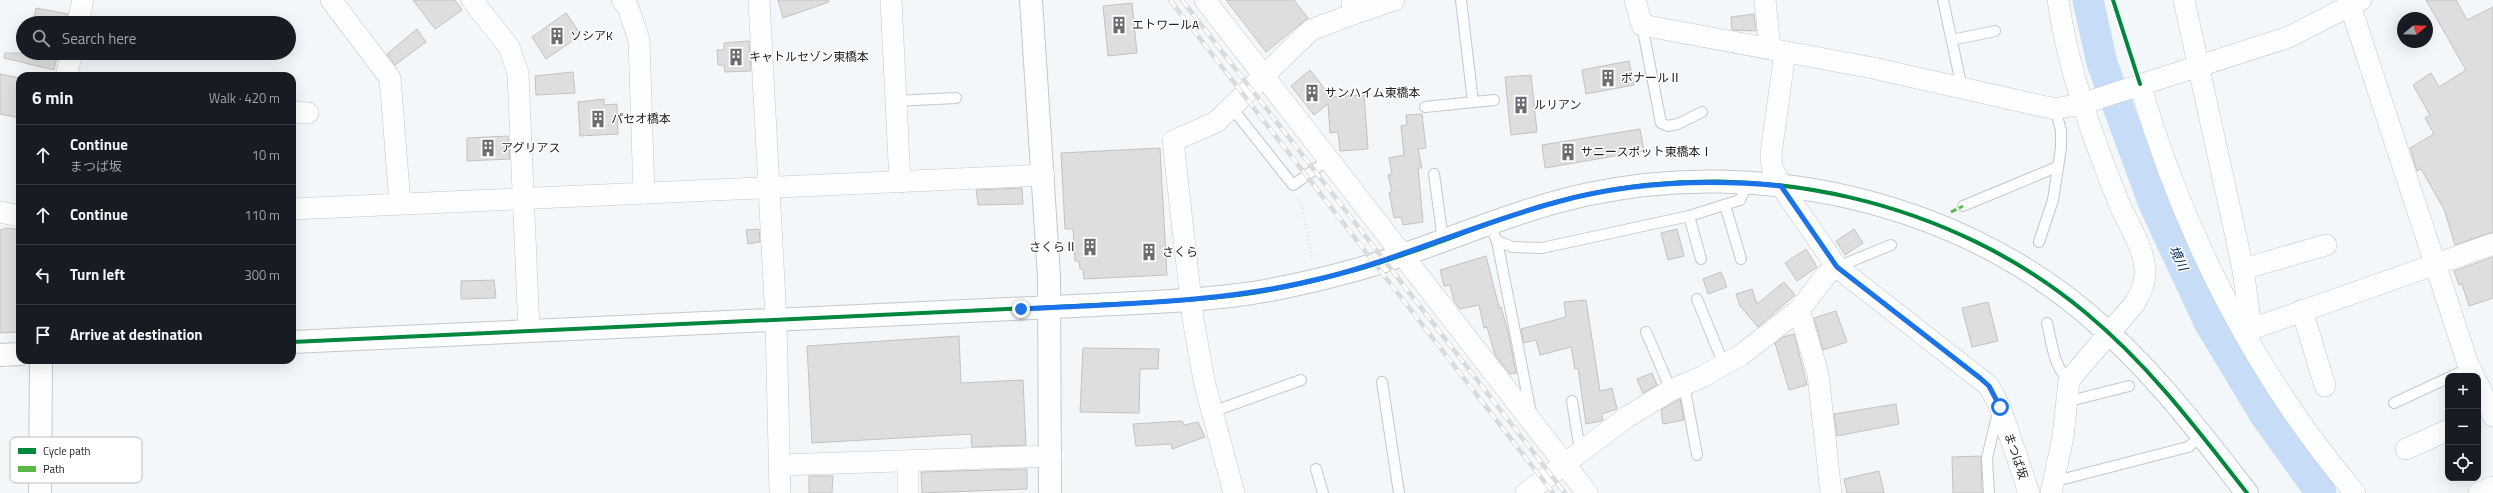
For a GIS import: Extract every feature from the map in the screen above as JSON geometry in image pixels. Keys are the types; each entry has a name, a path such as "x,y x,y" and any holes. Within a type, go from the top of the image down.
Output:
{"street":[{"path":"80,16 84,0"},
{"path":"331,0 390,78 400,203"},
{"path":"472,0 509,47 518,73 529,331"},
{"path":"622,0 628,7 639,40 644,193"},
{"path":"759,0 776,320 780,493"},
{"path":"891,0 900,182"},
{"path":"1031,0 1044,176 1050,307 1050,493"},
{"path":"1205,0 1586,493"},
{"path":"1234,493 1205,385 1191,300 1173,141 1216,122 1311,30 1352,7 1394,0"},
{"path":"1635,0 1642,25 1874,68 2055,109 2086,102 2196,65 2289,37 2355,3 2436,265 2467,373"},
{"name":"まつば坂","path":"1764,0 1778,50 1771,154 1772,167 1781,186 1837,267 1989,386 2000,407 2029,493"},
{"path":"2052,487 2062,437 2070,380 2135,303 2141,292 2145,270 2143,258 2118,201 2066,44 2058,0"},
{"path":"2184,0 2196,65 2243,269 2247,329"},
{"path":"67,72 70,60"},
{"path":"2137,86 2182,207 2247,329 2312,438 2355,493"},
{"path":"296,209 400,203 1044,176"},
{"path":"296,342 1191,300 1287,286 1402,256 1444,240 1493,232 1557,202 1613,190 1690,182 1748,182 1781,186 1860,200 1924,220 1962,235 2024,269 2060,293 2110,333 2154,377 2247,493"},
{"path":"0,212 16,215"},
{"path":"2247,329 2436,265 2493,244"},
{"path":"2243,269 2326,245"},
{"path":"1526,493 1627,417 1677,387 1724,365 1741,355 1799,310 1827,274 1837,267"},
{"path":"1799,310 1818,374 1831,493"},
{"path":"2302,310 2325,386"},
{"path":"0,355 16,354"},
{"path":"40,437 41,364"},
{"path":"2481,402 2487,414"},
{"path":"2406,449 2445,431"},
{"path":"780,465 1051,456"},
{"path":"908,461 908,493"},
{"path":"40,483 40,493"},
{"path":"2479,493 2493,487"}],"lane":[{"path":"1461,0 1473,102"},
{"path":"1943,0 1962,88"},
{"path":"1642,25 1661,123 1668,126 1678,124 1702,112"},
{"path":"1952,40 1995,31"},
{"path":"895,101 956,98"},
{"path":"1425,107 1494,100"},
{"path":"1232,108 1292,185 1328,160"},
{"path":"2039,242 2053,200 2061,148 2061,130 2055,109"},
{"path":"1963,206 2057,167"},
{"path":"1434,174 1444,240"},
{"path":"1493,232 1513,247 1542,248 1689,216 1725,205 1740,200 1748,182"},
{"path":"1725,205 1741,259"},
{"path":"1689,216 1701,259"},
{"path":"1493,232 1534,425"},
{"path":"1837,267 1891,245"},
{"path":"1697,299 1724,365"},
{"path":"2047,323 2058,366 2062,374 2070,380"},
{"path":"1646,332 1677,387 1697,455"},
{"path":"2394,403 2445,379"},
{"path":"1212,412 1301,380"},
{"path":"1382,382 1399,493"},
{"path":"2066,402 2129,386"},
{"path":"1572,401 1580,451"},
{"path":"1989,493 1987,458 2000,407"},
{"path":"2052,487 2188,447 2202,436"},
{"path":"1316,469 1323,493"}],"path":[{"path":"1292,185 1302,207 1313,262"}],"building":[{"path":"413,0 455,0 462,10 435,29"},
{"path":"778,0 828,0 829,2 783,18"},
{"path":"1226,0 1294,0 1308,18 1266,52"},
{"path":"2426,0 2456,0 2467,20 2493,7 2493,232 2455,245 2444,209 2421,169 2417,171 2410,148 2434,134 2425,118 2430,115 2413,85 2431,73 2439,87 2466,70"},
{"name":"エトワールA","path":"1132,3 1137,53 1108,56 1103,6"},
{"path":"36,8 68,14 68,16 34,16"},
{"name":"ソシアK","path":"566,13 581,35 546,59 532,37"},
{"path":"1754,14 1756,31 1732,30 1731,17"},
{"path":"417,29 426,42 395,65 387,54"},
{"name":"キャトルセゾン東橋本","path":"749,41 751,71 725,72 724,65 718,65 717,50 724,50 724,43"},
{"path":"5,53 16,53 16,60 56,60 54,70 4,58"},
{"name":"ボナールⅡ","path":"1629,61 1634,85 1586,94 1582,70"},
{"path":"1310,70 1331,97 1364,95 1368,149 1340,151 1338,132 1330,133 1328,104 1314,115 1291,86"},
{"path":"573,72 575,93 536,95 535,76"},
{"path":"0,74 16,77 16,117 0,114"},
{"name":"ルリアン","path":"1531,75 1537,132 1511,135 1505,77"},
{"name":"パセオ橋本","path":"604,99 604,105 617,104 618,134 580,136 578,102"},
{"path":"1422,114 1426,148 1418,149 1422,168 1418,168 1423,222 1403,225 1401,217 1394,218 1389,192 1392,192 1388,175 1392,174 1389,158 1404,155 1401,126 1407,125 1406,115"},
{"path":"1640,129 1644,151 1545,168 1542,145"},
{"name":"アグリアス","path":"508,136 510,159 467,161 467,138"},
{"path":"1160,148 1167,275 1084,279 1083,269 1080,269 1079,261 1075,261 1073,229 1065,229 1061,153"},
{"path":"1022,188 1023,204 978,205 976,190"},
{"path":"6,228 16,229 16,332 0,333 0,230"},
{"path":"759,229 760,242 748,244 746,230"},
{"path":"1677,229 1684,256 1668,260 1661,233"},
{"path":"1854,229 1863,243 1845,255 1836,241"},
{"path":"1806,249 1817,267 1797,281 1785,263"},
{"path":"1486,256 1499,307 1501,307 1508,332 1516,373 1510,374 1495,355 1487,327 1484,328 1479,305 1460,309 1454,301 1450,285 1444,286 1440,270"},
{"path":"2493,257 2493,298 2469,306 2462,284 2459,285 2454,271"},
{"path":"1721,272 1727,287 1708,294 1703,279"},
{"path":"494,280 496,298 461,299 461,281"},
{"path":"1784,282 1795,295 1758,327 1740,306 1736,294 1752,289 1757,304"},
{"path":"1586,300 1600,391 1612,388 1617,409 1602,414 1603,420 1601,421 1586,424 1578,368 1575,369 1571,347 1540,355 1536,340 1524,343 1521,329 1566,317 1564,302"},
{"path":"1988,302 1998,341 1972,347 1962,308"},
{"path":"1836,311 1847,342 1823,350 1814,318"},
{"path":"1794,334 1807,385 1789,390 1775,343 1783,337"},
{"path":"959,336 961,383 1023,380 1026,445 972,447 971,434 812,443 807,346"},
{"path":"1083,348 1159,349 1158,369 1140,369 1139,413 1080,412"},
{"path":"1652,373 1657,385 1643,393 1637,379"},
{"path":"1680,399 1684,420 1663,424 1661,410"},
{"path":"1896,404 1899,424 1837,436 1834,414"},
{"path":"1182,421 1184,425 1198,422 1205,437 1172,449 1171,444 1136,446 1133,424"},
{"path":"1981,456 1982,493 1953,493 1952,457"},
{"path":"1027,469 1027,489 922,493 921,472"},
{"path":"1879,471 1884,493 1847,493 1844,479"},
{"path":"809,476 833,476 832,493 809,493"}],"waterway":[{"name":"境川","path":"2088,0 2102,63 2154,204 2209,322 2265,415 2321,493"}],"railway":[{"path":"1170,0 1553,493"},
{"path":"1182,0 1565,493"}],"marked path":[{"path":"1951,212 1963,206"}],"cycle path":[{"path":"2113,0 2140,84"},
{"path":"296,342 1075,306 1177,301 1218,297 1253,293 1284,287 1359,269 1501,219 1559,201 1589,194 1654,184 1720,182 1786,186 1851,198 1915,216 1975,242 2033,274 2086,313 2131,354 2171,398 2247,493"}],"place":[{"name":"エトワールA","path":"1119,25"},
{"name":"ソシアK","path":"557,36"},
{"name":"キャトルセゾン東橋本","path":"736,57"},
{"name":"ボナールⅡ","path":"1608,78"},
{"name":"サンハイム東橋本","path":"1312,93"},
{"name":"ルリアン","path":"1521,105"},
{"name":"パセオ橋本","path":"598,119"},
{"name":"アグリアス","path":"488,148"},
{"name":"サニースポット東橋本Ⅰ","path":"1568,152"},
{"name":"さくらⅡ","path":"1090,247"},
{"name":"さくら","path":"1149,252"}],"route":[{"path":"1021,309 1191,300 1241,295 1322,279 1402,256 1525,211 1590,194 1653,185 1690,182 1748,182 1781,186 1837,267 1980,378 1989,386 2000,407"}]}
